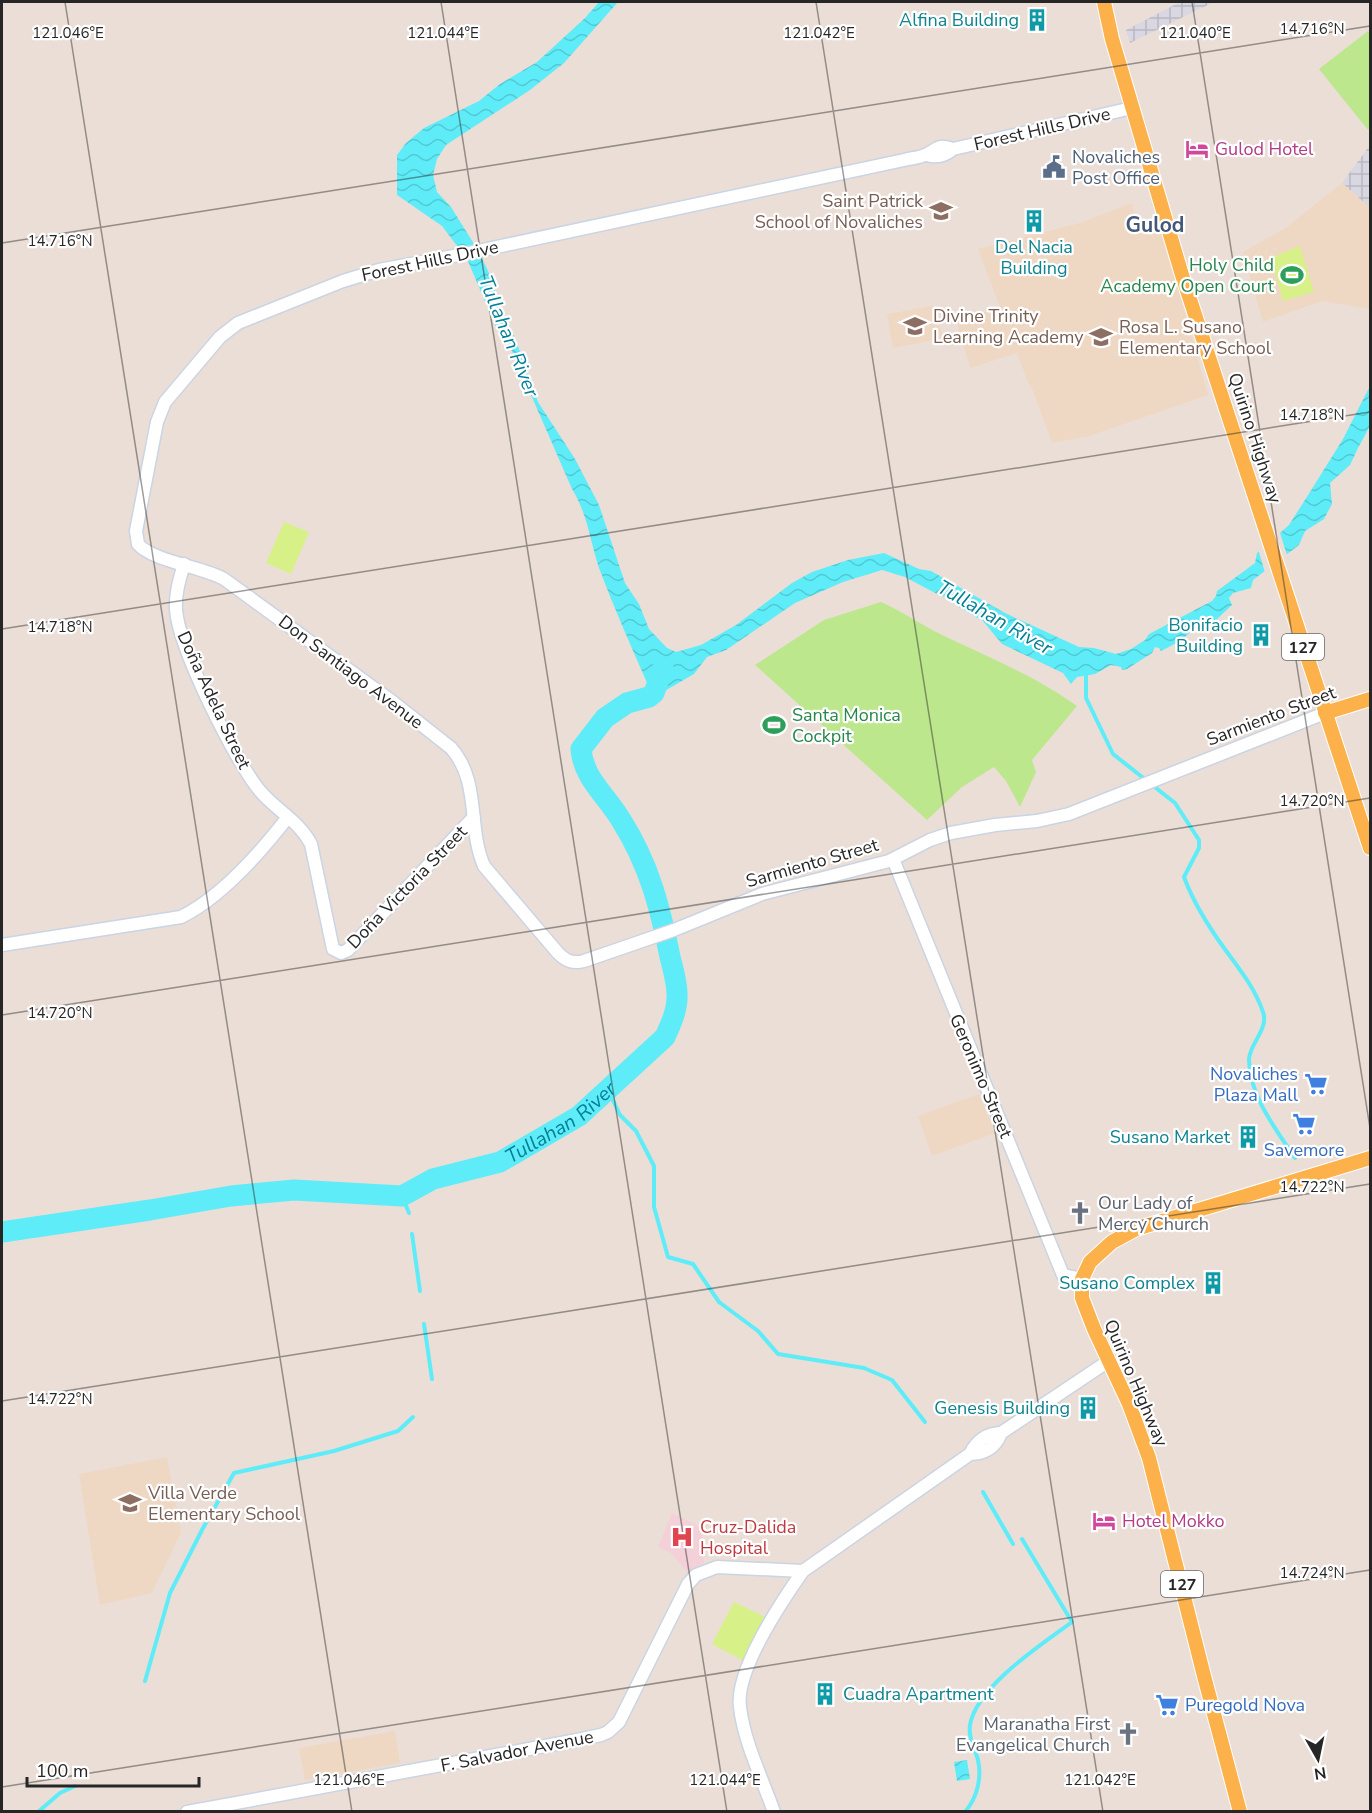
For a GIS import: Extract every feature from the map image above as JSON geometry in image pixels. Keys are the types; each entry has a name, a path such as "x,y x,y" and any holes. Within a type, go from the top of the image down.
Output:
{"main road":[{"name":"Quirino Highway","path":"1104,2 1112,39 1182,275 1371,848"},
{"name":"Sarmiento Street","path":"1325,713 1371,699"},
{"path":"1082,1280 1090,1262 1101,1250 1136,1229 1371,1158"},
{"name":"Quirino Highway","path":"1082,1280 1081,1288 1085,1306 1129,1404 1149,1458 1240,1812"}],"street":[{"name":"Forest Hills Drive","path":"184,564 142,549 138,544 136,531 160,412 172,392 220,337 233,326 252,316 343,281 379,270 485,250 927,155 933,149 945,146 953,149 1132,108"},
{"name":"Doña Adela Street","path":"184,564 177,587 176,609 190,658 221,724 251,777 273,805 303,831 311,844 330,941 333,950 337,952"},
{"name":"Don Santiago Avenue","path":"184,564 214,573 224,579 442,740 459,758 464,767 468,777 474,817"},
{"name":"Sarmiento Street","path":"474,817 479,851 484,866 558,953 568,961 584,961 668,932 762,894 893,859 922,843 951,833 995,825 1037,821 1069,814 1325,713"},
{"path":"2,945 181,917 195,910 248,865 288,817"},
{"name":"Doña Victoria Street","path":"337,952 348,950 474,817"},
{"name":"Geronimo Street","path":"893,859 1063,1275 1082,1280"},
{"path":"774,1812 743,1722 740,1694 749,1664 802,1571 970,1454 974,1444 991,1433 1001,1433 1110,1360"},
{"name":"F. Salvador Avenue","path":"187,1812 601,1736 619,1722 688,1584 696,1575 717,1567 731,1566 802,1571"}],"shaded area":[{"path":"1180,2 1214,2 1130,43 1126,30"},
{"path":"1370,145 1370,208 1342,183"},
{"path":"1342,183 1370,208 1370,309 1322,301 1263,322 1243,252 1287,227"},
{"name":"Rosa L. Susano Elementary School","path":"1132,203 1138,230 1160,225 1208,395 1089,436 1052,443 1017,353 970,368 956,321 1000,307 978,249 1080,223"},
{"name":"Divine Trinity Learning Academy","path":"932,306 944,338 893,348 887,314"},
{"path":"979,1094 995,1133 932,1156 918,1116"},
{"name":"Villa Verde Elementary School","path":"167,1457 181,1533 152,1593 100,1605 79,1474"},
{"name":"Cruz-Dalida Hospital","path":"672,1513 701,1527 704,1563 688,1573 671,1553 658,1547"},
{"path":"395,1731 400,1763 305,1780 299,1748"}],"green space":[{"path":"1368,31 1370,34 1370,127 1368,130 1319,69"},
{"name":"Holy Child Academy Open Court","path":"1300,246 1314,292 1283,301 1271,258"},
{"path":"284,522 309,532 291,574 266,563"},
{"path":"881,602 938,633 1027,675 1077,706 1032,760 1036,772 1020,807 1006,781 994,767 962,787 927,820 755,665 824,620"},
{"path":"734,1602 767,1618 744,1661 712,1644"}],"water":[{"path":"599,2 618,2 564,63 530,90 446,145 437,159 433,175 437,192 451,207 479,252 489,273 538,402 575,459 599,505 625,583 639,604 649,629 667,648 676,652 701,645 736,625 792,583 812,572 848,560 884,553 919,569 931,571 1005,613 1079,647 1094,648 1116,654 1131,649 1145,640 1149,634 1212,601 1217,591 1255,563 1257,553 1289,525 1343,439 1370,386 1370,426 1350,465 1330,483 1332,504 1324,519 1305,531 1299,545 1253,580 1251,588 1233,593 1229,598 1232,605 1216,620 1200,630 1196,624 1181,640 1161,651 1155,647 1152,653 1127,669 1122,670 1121,667 1111,665 1095,674 1077,677 1071,684 1063,673 1002,644 983,621 959,607 955,601 905,577 882,570 843,582 795,603 726,650 707,657 694,674 661,693 654,693 648,685 599,568 582,509 511,349 497,329 467,259 442,226 397,195 397,155 406,143 424,128 479,101 500,84 537,62"},
{"path":"967,1760 970,1779 957,1781 954,1762"}],"pier":[{"path":"1279,530 1288,558 1266,576 1258,549"}],"waterway":[{"name":"Tullahan River","path":"2,1232 231,1196 294,1190 402,1196 433,1179 500,1162 579,1116 665,1037 672,1022 677,1000 675,975 657,903 646,870 631,836 586,769 581,749 605,718 627,703 649,697 654,693 663,668"},
{"path":"1086,670 1086,698 1113,754 1175,803 1199,840 1199,848 1184,877 1203,916 1249,982 1263,1012 1263,1024 1250,1053 1250,1073 1265,1112 1295,1158"},
{"path":"608,1090 620,1115 636,1131 654,1166 654,1207 668,1257 693,1264 719,1302 758,1331 778,1354 864,1368 892,1380 925,1422"},
{"path":"402,1196 409,1213"},
{"path":"412,1234 420,1291"},
{"path":"424,1324 432,1379"},
{"path":"145,1681 170,1593 234,1473 334,1451 398,1431 413,1417"},
{"path":"983,1492 1013,1544"},
{"path":"965,1812 973,1800 979,1781 978,1760 970,1730 975,1711 984,1696 1012,1668 1072,1622 1022,1539"},
{"path":"38,1812 60,1793 75,1786"}],"place":[{"name":"Alfina Building","path":"1037,20"},
{"name":"Gulod Hotel","path":"1197,149"},
{"name":"Novaliches Post Office","path":"1054,167"},
{"name":"Saint Patrick School of Novaliches","path":"941,211"},
{"name":"Del Nacia Building","path":"1034,221"},
{"name":"Holy Child Academy Open Court","path":"1292,275"},
{"name":"Divine Trinity Learning Academy","path":"915,326"},
{"name":"Rosa L. Susano Elementary School","path":"1101,337"},
{"name":"Bonifacio Building","path":"1261,635"},
{"name":"Santa Monica Cockpit","path":"774,725"},
{"name":"Novaliches Plaza Mall","path":"1316,1084"},
{"name":"Savemore","path":"1304,1124"},
{"name":"Susano Market","path":"1248,1137"},
{"name":"Our Lady of Mercy Church","path":"1080,1213"},
{"name":"Susano Complex","path":"1213,1283"},
{"name":"Genesis Building","path":"1088,1408"},
{"name":"Villa Verde Elementary School","path":"130,1503"},
{"name":"Hotel Mokko","path":"1104,1521"},
{"name":"Cruz-Dalida Hospital","path":"682,1537"},
{"name":"Cuadra Apartment","path":"825,1694"},
{"name":"Puregold Nova","path":"1167,1705"},
{"name":"Maranatha First Evangelical Church","path":"1128,1734"}],"district":[{"name":"Gulod","path":"1155,225"}]}
